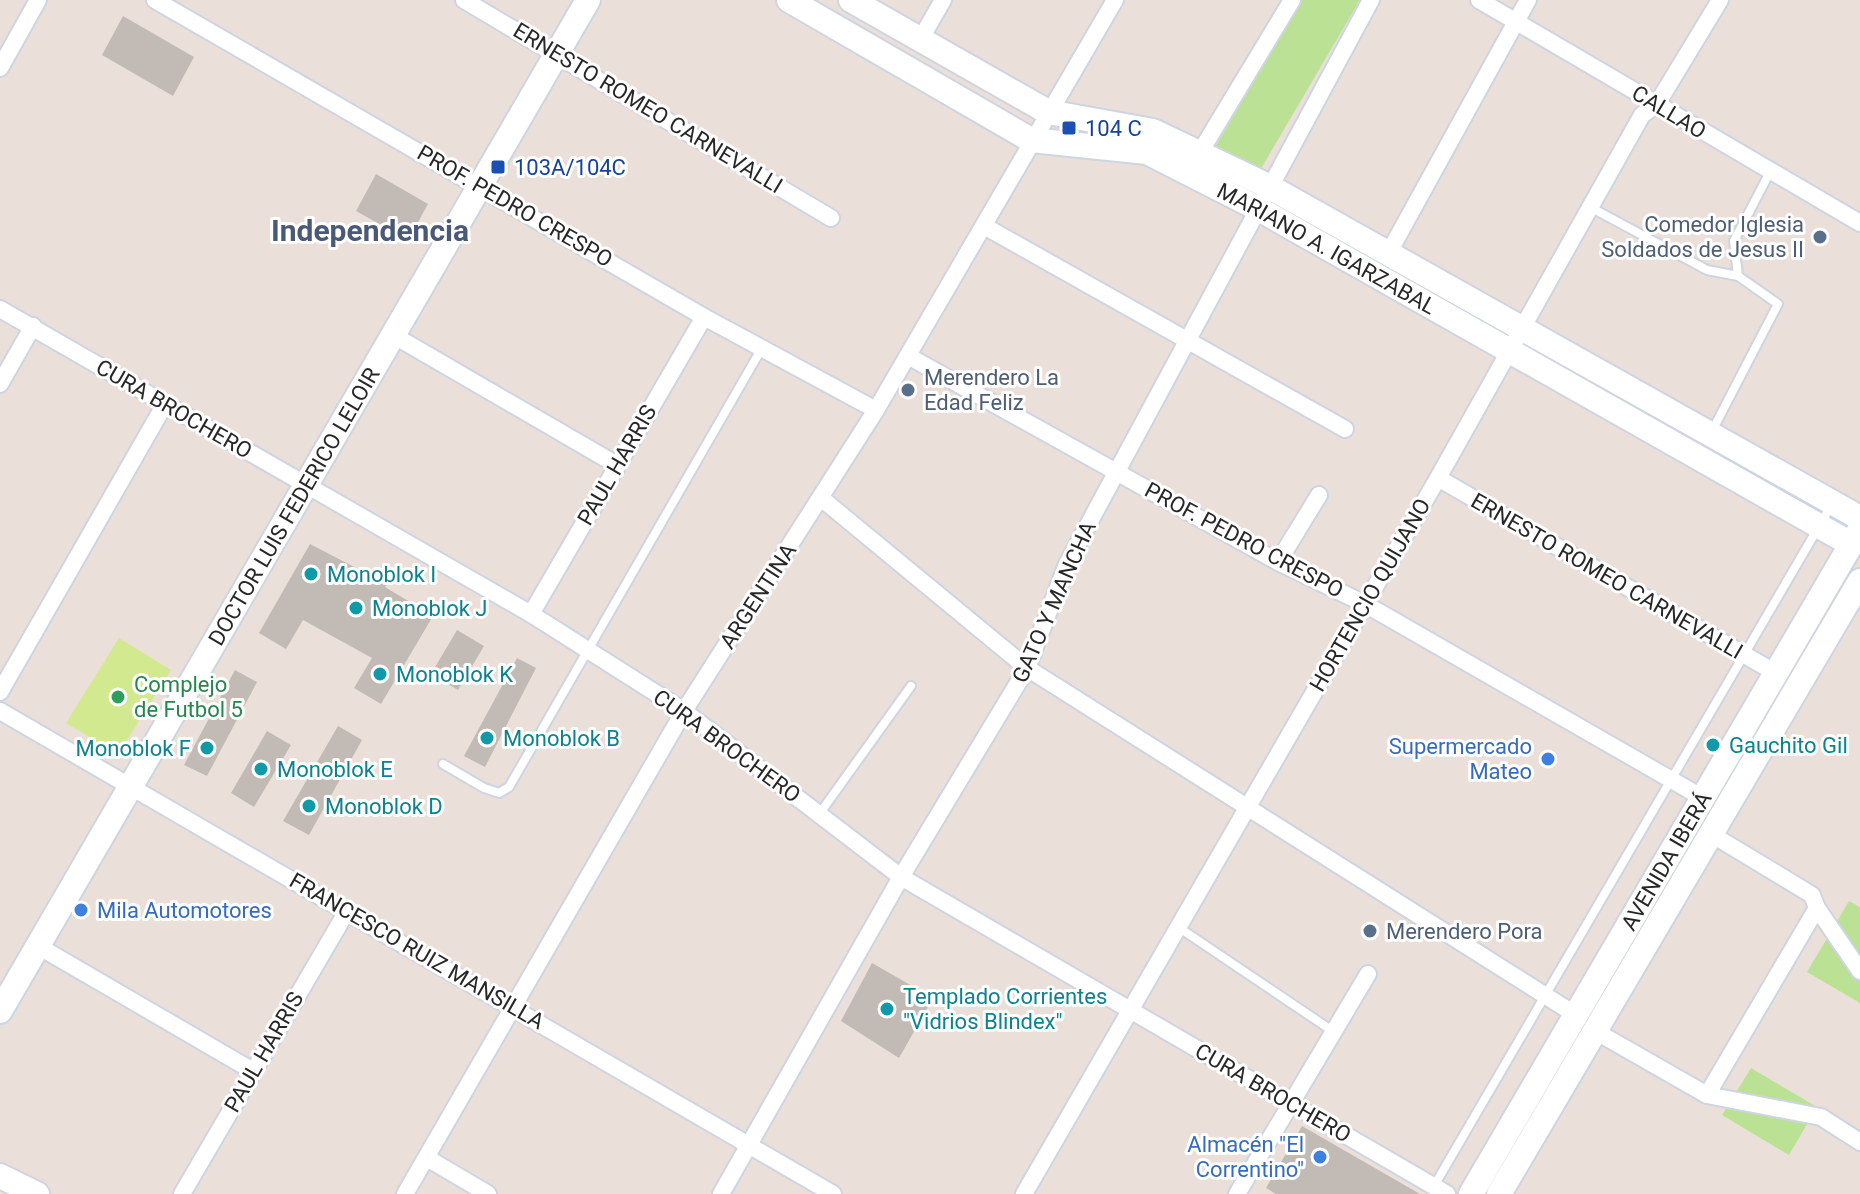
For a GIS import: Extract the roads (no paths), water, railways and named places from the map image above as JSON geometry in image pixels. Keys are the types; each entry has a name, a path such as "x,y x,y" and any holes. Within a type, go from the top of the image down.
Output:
{"main road":[{"name":"DOCTOR LUIS FEDERICO LELOIR","path":"0,1011 588,0"},
{"name":"MARIANO A. IGARZABAL","path":"789,0 1031,140 1147,152 1257,208 1819,526 1857,541"},
{"name":"MARIANO A. IGARZABAL","path":"851,0 1048,112 1153,131 1268,186 1860,518"},
{"name":"AVENIDA IBERÁ","path":"1471,1194 1776,673 1857,541"},
{"name":"AVENIDA IBERÁ","path":"1499,1194 1860,581"},
{"path":"0,1176 37,1194"}],"street":[{"path":"0,68 38,0"},
{"name":"PROF. PEDRO CRESPO","path":"155,0 704,317 876,410"},
{"name":"ERNESTO ROMEO CARNEVALLI","path":"464,0 831,218"},
{"path":"920,40 943,0"},
{"name":"ARGENTINA","path":"405,1194 684,711 876,410 1115,0"},
{"path":"1199,154 1292,0"},
{"name":"GATO Y MANCHA","path":"721,1194 901,877 1027,668 1067,564 1268,186 1371,0"},
{"name":"CALLAO","path":"1479,0 1860,223"},
{"path":"1388,254 1528,0"},
{"name":"HORTENCIO QUIJANO","path":"1024,1194 1438,478 1642,115 1657,104 1720,0"},
{"path":"984,226 1187,343 1345,429"},
{"name":"CURA BROCHERO","path":"0,309 531,614 684,711 901,877 1441,1190"},
{"name":"PAUL HARRIS","path":"531,614 704,317"},
{"path":"0,384 33,326"},
{"path":"393,335 617,465"},
{"name":"PROF. PEDRO CRESPO","path":"908,356 1278,562 1365,604 1703,798"},
{"path":"0,692 165,404"},
{"name":"ERNESTO ROMEO CARNEVALLI","path":"1438,478 1776,673"},
{"path":"1278,562 1319,495"},
{"path":"821,498 1027,668 1576,1015"},
{"name":"FRANCESCO RUIZ MANSILLA","path":"0,711 833,1194"},
{"path":"1711,834 1812,895 1817,908 1860,971"},
{"path":"1707,1095 1817,908"},
{"name":"PAUL HARRIS","path":"182,1194 347,911"},
{"path":"38,946 253,1071"},
{"path":"1237,1194 1368,974"},
{"path":"1595,1031 1707,1095 1821,1117 1860,1142"},
{"path":"427,1158 488,1194"}],"lane":[{"path":"1738,276 1734,241 1770,172"},
{"path":"1589,206 1707,270 1738,276 1778,304 1710,436"},
{"path":"443,764 484,788 499,793 509,787 762,348"},
{"path":"1441,1190 1546,998 1832,504"},
{"path":"820,813 911,686"},
{"path":"1178,927 1334,1032"}],"place":[{"name":"104 C","path":"1069,128"},
{"name":"103A/104C","path":"498,167"},
{"name":"Comedor Iglesia Soldados de Jesus II","path":"1820,237"},
{"name":"Merendero La Edad Feliz","path":"908,390"},
{"name":"Monoblok I","path":"311,574"},
{"name":"Monoblok J","path":"356,608"},
{"name":"Monoblok K","path":"380,674"},
{"name":"Complejo de Futbol 5","path":"118,697"},
{"name":"Monoblok B","path":"487,738"},
{"name":"Gauchito Gil","path":"1713,745"},
{"name":"Monoblok F","path":"207,748"},
{"name":"Supermercado Mateo","path":"1548,759"},
{"name":"Monoblok E","path":"261,769"},
{"name":"Monoblok D","path":"309,806"},
{"name":"Mila Automotores","path":"81,910"},
{"name":"Merendero Pora","path":"1370,931"},
{"name":"Templado Corrientes \"Vidrios Blindex\"","path":"887,1009"},
{"name":"Almacén \"El Correntino\"","path":"1320,1157"}],"district":[{"name":"Independencia","path":"370,230"}]}
